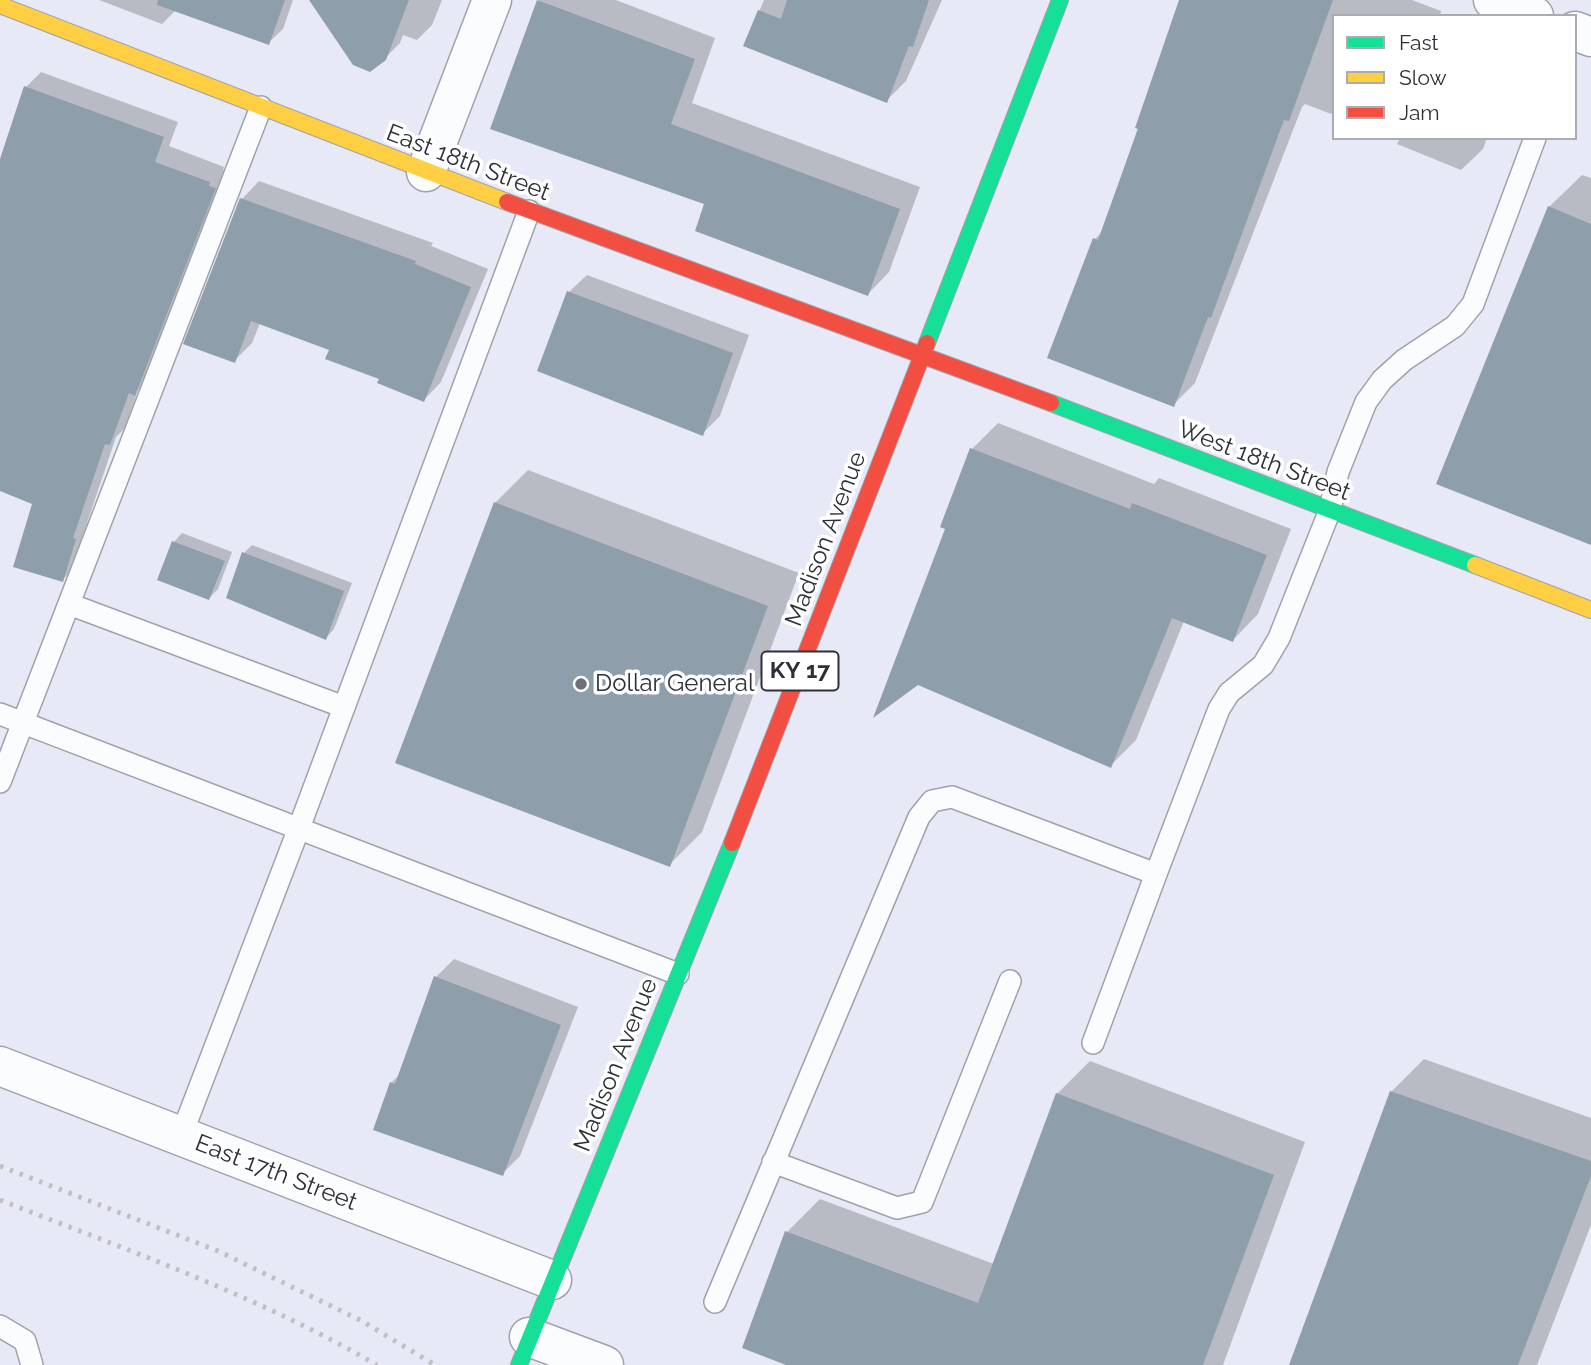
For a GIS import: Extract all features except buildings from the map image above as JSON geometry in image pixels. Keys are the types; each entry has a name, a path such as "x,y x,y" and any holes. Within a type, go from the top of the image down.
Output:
{"street":[{"path":"426,172 492,0"},
{"name":"Madison Avenue","path":"524,1351 749,802 1060,0"},
{"path":"1493,0 1529,14"},
{"name":"East 18th Street","path":"0,5 528,211 922,354"},
{"name":"West 18th Street","path":"922,354 1591,610"},
{"name":"East 17th Street","path":"0,1066 552,1280"},
{"path":"524,1351 604,1365"}],"lane":[{"path":"0,782 261,107"},
{"path":"1093,1043 1219,709 1228,693 1263,665 1279,638 1330,510 1338,472 1366,402 1382,380 1404,360 1455,326 1473,304 1534,140"},
{"path":"181,1136 299,828 528,211"},
{"path":"69,604 344,707"},
{"path":"0,714 678,974"},
{"path":"715,1302 919,817 932,801 952,797 1156,874"},
{"path":"773,1162 897,1208 922,1202 1010,981"},
{"path":"0,1326 25,1341 32,1365"}],"railway":[{"path":"0,1166 218,1251 362,1321 435,1365"},
{"path":"0,1200 239,1296 286,1317 377,1365"}],"traffic: fast":[{"path":"927,343 1060,0"},
{"path":"1051,403 1475,565"},
{"path":"519,1365 732,843"}],"traffic: slow":[{"path":"0,5 507,202"},
{"path":"1475,565 1591,610"}],"traffic: jam":[{"path":"507,202 1051,403"},
{"path":"732,843 927,343"}],"place":[{"name":"Dollar General","path":"581,684"}]}
